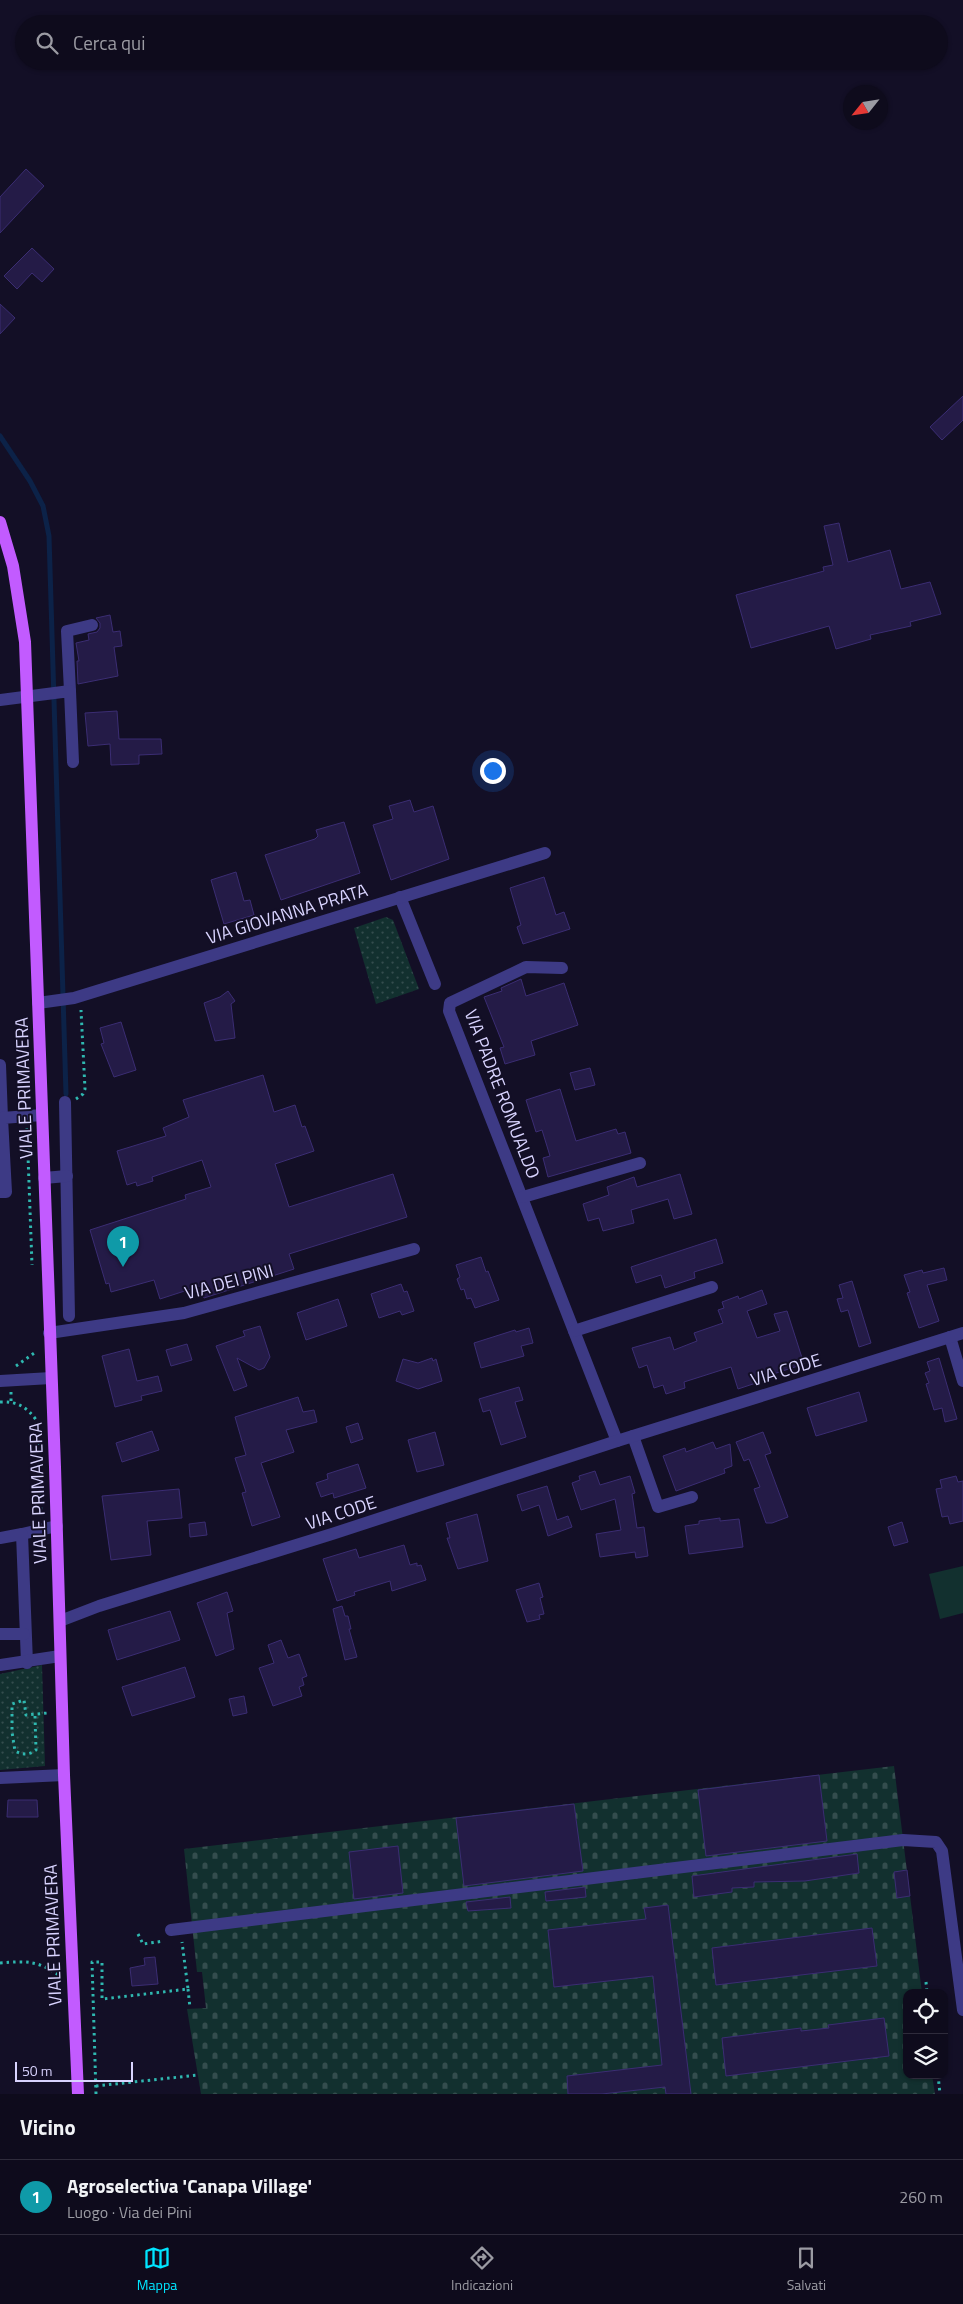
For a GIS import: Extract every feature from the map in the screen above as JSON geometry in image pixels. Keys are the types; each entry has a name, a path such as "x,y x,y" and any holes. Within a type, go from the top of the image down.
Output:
{"main road":[{"name":"VIALE PRIMAVERA","path":"0,522 19,592 32,696 43,1002 42,1115 49,1333 64,1775 78,2094"}],"street":[{"path":"73,762 68,691 67,631 92,625"},
{"path":"0,700 68,691"},
{"name":"VIA GIOVANNA PRATA","path":"43,1002 76,997 545,853"},
{"path":"400,897 435,984"},
{"name":"VIA PADRE ROMUALDO","path":"562,968 526,967 450,1003 449,1011 617,1441"},
{"path":"0,1065 6,1192 0,1192"},
{"path":"65,1102 69,1316"},
{"path":"2,1118 42,1115"},
{"name":"VIA PADRE ROMUALDO","path":"523,1197 640,1163"},
{"path":"44,1178 67,1176"},
{"name":"VIA DEI PINI","path":"49,1333 184,1312 414,1249"},
{"path":"48,1274 68,1272"},
{"path":"574,1331 712,1287"},
{"name":"VIA CODE","path":"60,1621 99,1606 332,1534 617,1441 963,1333"},
{"path":"950,1337 963,1382"},
{"path":"0,1381 52,1378"},
{"path":"633,1436 658,1508 692,1496"},
{"path":"0,1538 57,1526"},
{"path":"22,1534 26,1663"},
{"path":"0,1634 24,1634"},
{"path":"0,1665 26,1663 45,1657 60,1656"},
{"path":"0,1778 64,1775"},
{"path":"173,1933 903,1840 936,1842 942,1851 963,2010"}],"path":[{"path":"65,1102 80,1098 85,1089 81,1009 76,997"},
{"path":"0,1402 12,1401 30,1411 37,1421"},
{"path":"35,1716 36,1750 31,1754 22,1754 15,1751 12,1732 12,1704 24,1700 26,1715 35,1716 48,1713"},
{"path":"138,1934 143,1944 173,1933 188,1989 190,2008"},
{"path":"0,1963 30,1961 45,1966 60,1976"},
{"path":"96,2094 92,1962 102,1962 102,1998 188,1989"},
{"path":"926,1982 927,1989"},
{"path":"96,2086 198,2075"},
{"path":"938,2079 940,2094"}],"green space":[{"path":"386,917 393,920 419,989 376,1004 354,928"},
{"path":"963,1566 963,1613 940,1619 929,1574"},
{"path":"42,1665 45,1766 0,1770 0,1674"},
{"path":"894,1766 922,1989 903,1989 903,2079 933,2079 935,2094 201,2094 187,2009 206,2008 202,1972 197,1972 184,1849"}],"building":[{"path":"26,169 44,186 0,233 0,197"},
{"path":"32,248 54,269 42,282 32,273 17,289 4,276"},
{"path":"0,304 15,318 0,334"},
{"path":"963,396 963,420 942,440 930,427"},
{"path":"839,523 848,562 890,550 901,589 930,582 941,614 910,622 911,626 870,635 871,639 836,649 829,626 751,648 736,595 824,571 823,567 833,565 824,526"},
{"path":"110,615 113,632 120,631 122,646 114,647 118,676 78,684 77,661 79,661 76,643 89,640 88,634 97,632 100,628 100,623 96,618"},
{"path":"117,711 119,739 161,739 162,754 139,755 139,764 111,765 110,744 88,746 85,713"},
{"path":"410,800 414,812 433,806 449,859 391,880 373,825 393,819 389,806"},
{"path":"344,822 360,873 281,900 265,855 315,839 318,836 316,830"},
{"path":"236,872 244,901 250,900 254,915 224,924 211,880"},
{"path":"544,877 556,915 564,912 570,929 523,944 517,927 521,925 510,888"},
{"path":"521,979 526,996 564,983 578,1025 531,1041 535,1055 505,1064 500,1048 504,1047 484,997 502,991 501,988"},
{"path":"228,991 235,1001 231,1004 235,1038 215,1041 204,1003 220,997"},
{"path":"121,1022 136,1070 114,1077 101,1044 104,1043 100,1028"},
{"path":"590,1068 595,1085 575,1090 570,1073"},
{"path":"263,1075 274,1112 295,1105 302,1127 305,1126 314,1151 275,1164 289,1207 393,1174 407,1217 289,1254 294,1269 204,1298 200,1286 160,1299 154,1280 111,1292 109,1283 106,1284 90,1230 186,1199 185,1195 211,1187 202,1160 152,1177 153,1181 137,1186 136,1182 127,1185 117,1151 166,1136 163,1128 189,1117 183,1100"},
{"path":"560,1089 576,1141 616,1129 618,1134 625,1132 631,1153 548,1177 543,1158 550,1156 542,1130 536,1132 526,1100"},
{"path":"680,1174 692,1214 674,1219 668,1199 631,1210 634,1223 603,1231 599,1218 588,1221 583,1204 609,1195 607,1187 634,1177 637,1187"},
{"path":"716,1239 723,1263 694,1272 695,1278 665,1288 661,1275 636,1283 631,1267"},
{"path":"481,1257 499,1300 475,1308 471,1298 467,1299 464,1289 461,1290 457,1279 460,1277 456,1265"},
{"path":"944,1268 947,1280 927,1285 939,1321 919,1328 907,1293 910,1292 904,1275 922,1270 923,1273"},
{"path":"852,1281 871,1343 859,1347 848,1310 841,1312 837,1299 843,1298 839,1285"},
{"path":"401,1284 404,1292 407,1291 414,1311 402,1315 400,1311 379,1318 371,1294"},
{"path":"762,1290 767,1304 747,1311 757,1338 780,1331 774,1314 787,1311 804,1364 758,1379 759,1382 738,1389 731,1367 684,1382 685,1388 666,1394 663,1385 654,1388 647,1365 639,1368 632,1348 670,1337 674,1350 697,1341 694,1333 723,1323 718,1310 724,1308 722,1302 738,1296 739,1299"},
{"path":"338,1299 347,1326 306,1340 297,1313"},
{"path":"260,1326 270,1357 264,1368 259,1370 237,1358 247,1386 234,1391 216,1346 245,1336 243,1331"},
{"path":"529,1328 533,1343 521,1346 524,1356 481,1368 474,1343 515,1330 516,1332"},
{"path":"187,1344 192,1360 171,1366 166,1350"},
{"path":"129,1349 137,1381 158,1376 162,1391 141,1396 142,1400 115,1407 102,1356"},
{"path":"432,1358 433,1361 436,1359 442,1381 418,1389 396,1381 403,1359 418,1363"},
{"path":"939,1358 957,1419 945,1422 942,1408 934,1410 926,1384 929,1383 925,1373 930,1371 927,1362"},
{"path":"519,1387 523,1400 515,1402 526,1437 501,1445 490,1410 483,1412 479,1399"},
{"path":"859,1392 867,1421 816,1436 807,1408"},
{"path":"298,1397 303,1412 314,1410 317,1422 286,1430 294,1452 261,1463 280,1517 252,1526 242,1493 246,1492 235,1458 246,1455 235,1417"},
{"path":"358,1423 363,1439 351,1443 346,1427"},
{"path":"152,1431 159,1450 122,1462 116,1443"},
{"path":"435,1432 444,1465 417,1472 408,1440"},
{"path":"763,1432 771,1453 765,1455 788,1517 772,1523 766,1523 754,1489 760,1487 749,1459 744,1461 736,1442"},
{"path":"713,1442 716,1449 730,1444 732,1466 724,1469 725,1473 676,1491 663,1456 685,1448 686,1452"},
{"path":"358,1464 366,1488 334,1498 333,1493 321,1497 316,1483 328,1479 327,1474"},
{"path":"595,1471 600,1485 630,1476 635,1493 632,1494 637,1528 644,1527 648,1556 636,1558 635,1552 600,1557 596,1534 621,1530 615,1499 581,1510 572,1483 580,1480 579,1476"},
{"path":"956,1476 958,1482 963,1481 963,1521 950,1524 948,1516 942,1517 936,1489 942,1488 940,1480"},
{"path":"547,1486 557,1520 568,1516 572,1527 548,1536 539,1505 522,1511 517,1495"},
{"path":"179,1489 182,1518 147,1521 151,1555 111,1560 102,1496"},
{"path":"477,1514 488,1561 458,1569 447,1538 450,1538 446,1523"},
{"path":"720,1518 720,1521 739,1519 743,1547 689,1554 685,1526 699,1524 699,1521"},
{"path":"205,1522 207,1535 190,1537 189,1524"},
{"path":"902,1522 908,1542 894,1546 888,1527"},
{"path":"404,1545 410,1565 417,1563 417,1566 421,1565 426,1580 392,1591 390,1581 354,1592 355,1595 337,1601 323,1559 356,1549 359,1558"},
{"path":"539,1583 543,1597 540,1598 544,1614 539,1615 540,1619 527,1622 516,1590"},
{"path":"227,1592 233,1611 227,1613 234,1649 216,1656 197,1603"},
{"path":"342,1606 345,1616 348,1616 351,1629 349,1629 357,1657 345,1660 333,1609"},
{"path":"170,1611 180,1640 117,1660 108,1630"},
{"path":"281,1640 288,1658 299,1654 307,1676 302,1678 304,1685 299,1687 302,1696 273,1706 259,1668 274,1663 268,1645"},
{"path":"185,1667 195,1697 132,1716 122,1687"},
{"path":"244,1696 247,1713 233,1716 229,1699"},
{"path":"819,1775 827,1841 706,1856 698,1790"},
{"path":"8,1800 37,1800 38,1817 7,1817"},
{"path":"574,1804 583,1871 464,1886 456,1818"},
{"path":"398,1846 403,1893 354,1899 349,1852"},
{"path":"857,1854 859,1873 805,1881 754,1882 754,1887 732,1888 732,1892 694,1897 692,1876"},
{"path":"907,1870 910,1896 897,1898 894,1872"},
{"path":"585,1887 586,1897 546,1901 545,1892"},
{"path":"510,1897 511,1908 468,1911 466,1902"},
{"path":"668,1905 691,2094 666,2094 665,2087 602,2094 568,2094 567,2076 662,2065 653,1976 554,1987 548,1930 646,1919 644,1908"},
{"path":"872,1928 877,1966 716,1985 712,1948"},
{"path":"155,1957 158,1984 132,1986 130,1968 145,1965 144,1958"},
{"path":"884,2018 889,2056 726,2076 722,2038 801,2028 801,2031 829,2028 828,2025"}],"waterway":[{"path":"0,436 30,481 43,506 49,536 66,1094"}],"place":[{"name":"Agroselectiva 'Canapa Village'","path":"123,1267"}]}
